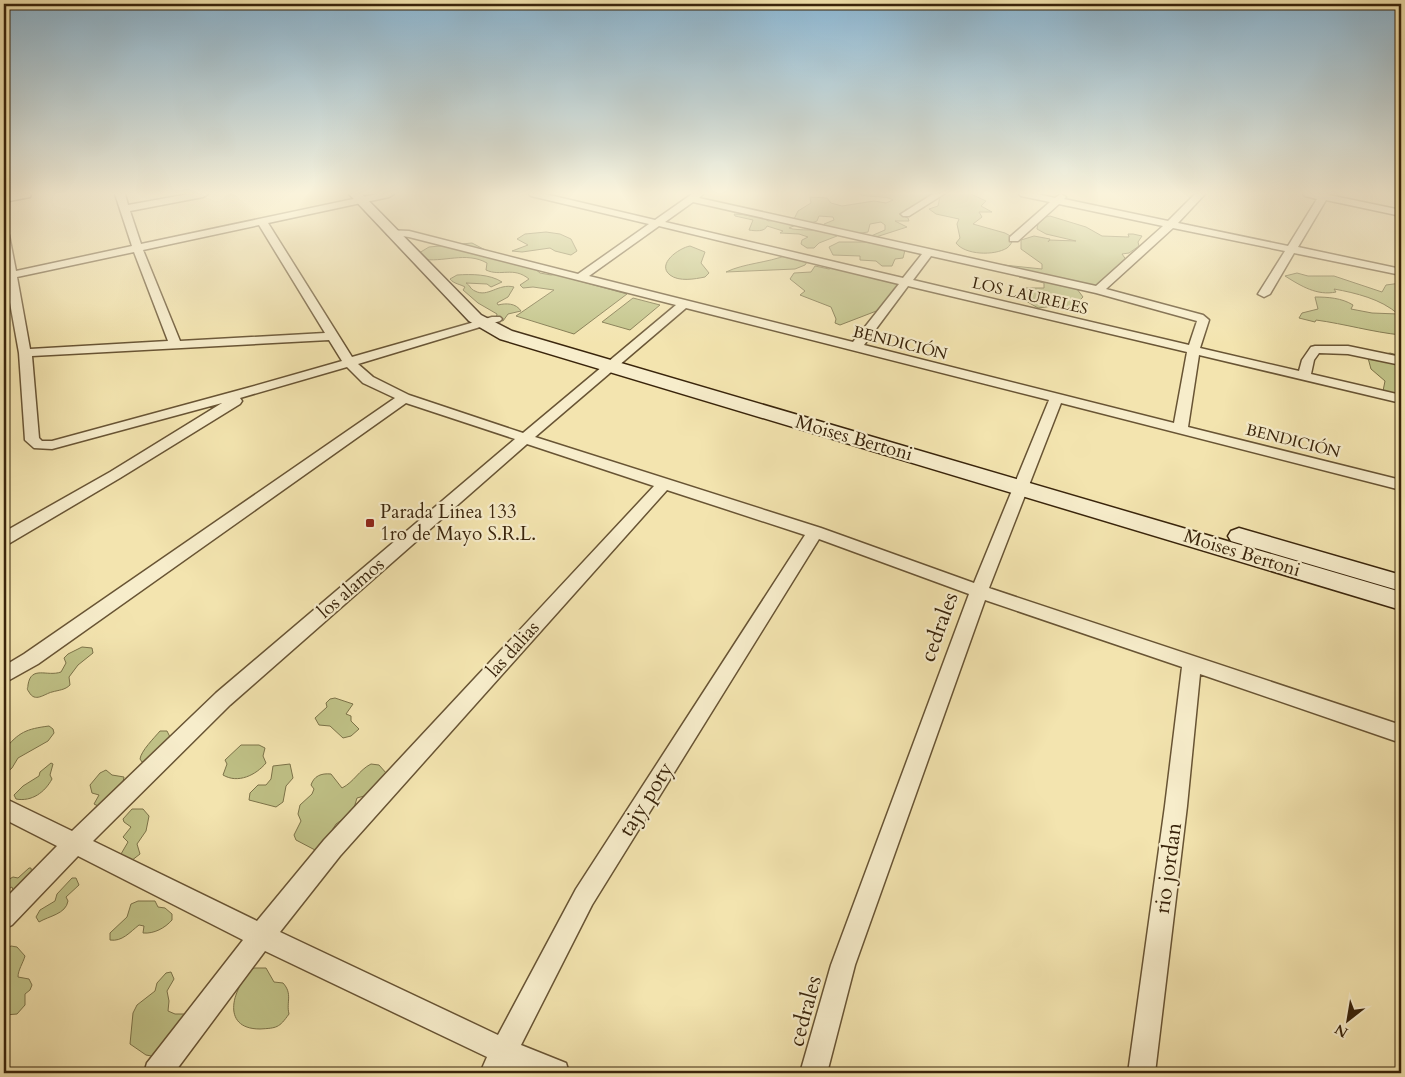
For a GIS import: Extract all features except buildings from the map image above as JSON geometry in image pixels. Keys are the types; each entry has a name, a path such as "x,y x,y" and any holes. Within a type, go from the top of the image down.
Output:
{"street":[{"path":"5,244 7,276 24,353 32,440 39,445 52,446 252,391 489,320"},
{"path":"7,276 150,244"},
{"path":"277,244 349,362 368,380 404,398 815,532 979,591 1056,399"},
{"name":"Moises Bertoni","path":"403,244 474,318 489,320"},
{"name":"Moises Bertoni","path":"419,244 486,311 489,320 506,335 616,361 1024,481 1401,583"},
{"name":"BENDICIÓN","path":"449,244 1401,485"},
{"path":"579,278 626,244"},
{"name":"LOS LAURELES","path":"742,244 1401,400"},
{"path":"896,244 1098,290 1203,320 1193,351 1180,430"},
{"path":"1098,290 1149,244"},
{"path":"1262,244 1401,272"},
{"path":"1264,294 1294,244"},
{"path":"137,247 175,344"},
{"path":"854,348 928,252"},
{"name":"los alamos","path":"4,917 74,844 223,699 525,438 684,304"},
{"path":"24,353 334,336"},
{"path":"1304,377 1308,360 1315,350 1334,348 1350,350 1401,361"},
{"path":"4,539 115,476 252,391"},
{"path":"4,675 31,659 404,398"},
{"name":"Moises Bertoni","path":"1024,481 1401,601"},
{"name":"las dalias","path":"157,1073 261,936 332,848 664,484"},
{"name":"tajy poty","path":"499,1062 584,896 815,532"},
{"name":"cedrales","path":"813,1073 843,965 979,591 1401,734"},
{"name":"rio jordan","path":"1141,1073 1176,806 1192,663"},
{"path":"4,808 261,936 499,1062 556,1073"}],"green space":[{"path":"474,244 491,253 534,268 540,273 551,275 563,273 572,279 627,294 574,334 516,316 554,290 533,287 523,288 520,285 529,279 523,275 512,272 491,272 486,270 487,263 471,258 421,259 419,253 429,247"},
{"path":"527,244 574,244 577,251 571,255 550,248 522,252 512,251 528,245"},
{"path":"801,244 818,244 814,248 807,248"},
{"path":"834,244 887,244 902,247 905,250 903,258 895,259 892,266 882,266 876,261 860,260 860,256 833,255 829,247"},
{"path":"957,244 1010,244 1001,251 988,253 973,252"},
{"path":"1021,244 1139,244 1139,246 1129,253 1122,254 1127,261 1100,286 1077,289 1083,297 1074,306 1067,309 1054,306 1038,308 1026,301 1025,288 1044,288 1044,283 1019,277 1018,271 994,264 1042,269 1042,264 1021,249"},
{"path":"690,246 705,252 701,263 709,273 705,277 697,279 678,279 670,275 666,271 667,262 675,253"},
{"path":"787,255 802,258 807,262 805,265 795,269 726,272 772,260"},
{"path":"815,266 829,269 834,267 899,282 904,288 879,310 840,325 835,323 836,319 831,307 800,295 805,291 790,279 794,273 811,272"},
{"path":"1297,273 1308,276 1334,276 1382,292 1386,285 1401,283 1401,335 1299,318 1302,313 1318,309 1315,297 1340,299 1353,305 1351,309 1372,313 1398,314 1384,304 1368,297 1334,289 1336,292 1322,293 1303,287 1285,276"},
{"path":"457,275 486,276 502,282 491,287 487,284 466,283 473,290 480,293 508,286 514,287 508,297 497,303 498,305 514,305 521,311 508,314 503,321 496,319 497,314 478,303 463,290 465,287 450,279"},
{"path":"633,298 660,305 630,330 602,322"},
{"path":"1390,353 1401,356 1401,396 1383,391 1385,381 1371,369 1368,358"},
{"path":"82,647 92,648 93,653 78,665 69,677 70,685 40,697 31,695 27,688 32,675 36,673 61,672 66,663 64,658"},
{"path":"335,698 353,704 346,714 351,716 351,721 359,729 351,736 343,738 330,726 319,725 315,718 327,707 326,703 330,699"},
{"path":"49,726 53,729 54,733 48,741 18,758 12,768 4,775 4,750 9,744 24,732 34,728"},
{"path":"160,731 167,731 170,737 167,752 152,761 142,762 140,759 143,752"},
{"path":"241,745 259,745 265,748 263,756 266,763 246,777 229,778 223,775 227,764 225,760"},
{"path":"51,763 53,764 50,775 52,779 46,788 33,797 22,800 16,799 14,795 23,786 39,776 40,772"},
{"path":"290,764 293,778 286,786 283,802 276,807 249,800 250,793 258,785 266,785 271,779 273,766"},
{"path":"371,764 379,765 387,774 375,793 357,798 350,814 336,824 324,843 315,850 296,840 294,835 301,821 298,814 300,805 312,794 314,789 311,785 314,779 324,774 331,774 342,788"},
{"path":"106,770 112,775 124,777 122,787 100,807 94,804 99,795 92,793 90,785 100,773"},
{"path":"132,809 143,809 149,816 146,831 137,844 140,854 131,861 123,859 121,854 128,842 123,837 131,827 123,819"},
{"path":"31,868 32,875 21,888 13,890 12,887 4,891 4,882 13,877 18,878"},
{"path":"72,878 76,878 79,885 66,897 68,901 64,909 39,922 36,917 40,910 55,901 57,894"},
{"path":"138,901 155,901 158,907 165,908 172,914 172,920 163,928 147,933 143,933 144,926 139,925 122,938 110,940 110,933 127,917 131,904"},
{"path":"11,946 17,947 25,956 18,977 29,979 32,985 25,994 25,1005 17,1014 5,1015 4,950"},
{"path":"254,968 266,968 274,982 283,983 288,991 289,1014 277,1026 260,1029 247,1027 239,1022 235,1014 234,1005 240,985"},
{"path":"171,972 174,979 167,991 168,1011 175,1014 192,1014 162,1058 146,1055 130,1044 133,1013 137,1005 155,991 157,983 166,973"}],"place":[{"name":"Parada Linea 133 1ro de Mayo S.R.L.","path":"370,523"}]}
